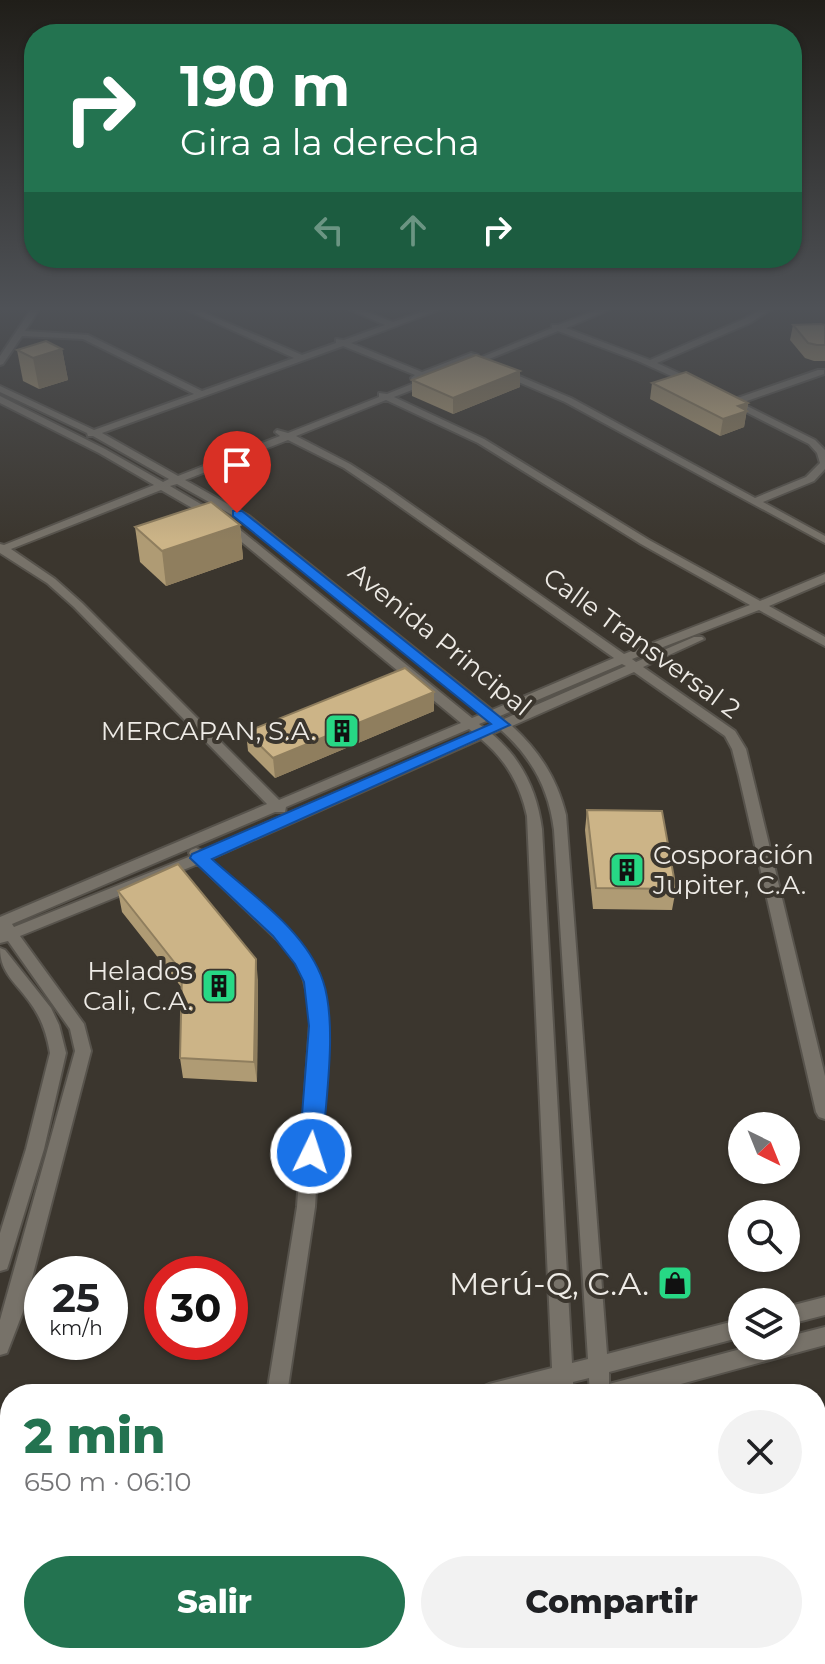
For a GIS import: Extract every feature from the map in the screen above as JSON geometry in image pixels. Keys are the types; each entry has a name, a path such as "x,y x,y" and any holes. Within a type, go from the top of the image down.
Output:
{"street":[{"path":"185,386 198,392"},
{"path":"82,434 215,386"},
{"path":"1,547 406,386"},
{"path":"535,386 568,400 825,540"},
{"path":"697,386 706,390"},
{"path":"733,403 782,386"},
{"name":"Avenida Principal","path":"0,389 259,529 496,720 531,752 551,782 561,830 599,1384"},
{"path":"383,395 481,441 825,642"},
{"path":"720,396 812,442 822,452 825,463 810,479 756,501"},
{"name":"Avenida Principal","path":"0,399 82,434"},
{"name":"Calle Transversal 2","path":"284,434 374,483 730,734 739,749 825,1112"},
{"name":"Avenida Principal","path":"167,481 242,535 476,728 505,754 526,783 532,802 562,1384"},
{"path":"242,535 259,529"},
{"path":"1,547 51,581 78,605 290,817"},
{"path":"267,556 285,550"},
{"path":"3,927 188,843 496,720 825,577"},
{"path":"759,605 825,653"},
{"path":"3,927 199,858 476,728"},
{"path":"526,783 551,782"},
{"path":"532,802 556,800"},
{"path":"188,843 199,858 295,948 310,972 319,1009 306,1207 279,1384"},
{"path":"1,1340 7,1309 81,1062 81,1036 3,927"},
{"path":"0,954 43,1010 57,1040 57,1064 50,1093 0,1263"},
{"path":"57,1040 81,1036"},
{"path":"800,1312 825,1306"},
{"path":"562,1384 598,1365 728,1332"},
{"path":"645,1384 825,1336"}],"building":[{"path":"425,386 484,386 453,398"},
{"path":"657,386 713,386 748,403 738,406 747,411 723,419"},
{"path":"211,502 240,525 162,551 135,527"},
{"path":"405,668 434,692 273,758 246,732"},
{"name":"Cosporación Jupiter, C.A.","path":"587,810 662,811 676,889 596,888"},
{"name":"Helados Cali, C.A.","path":"178,864 256,959 254,1062 180,1058 182,972 118,891"}],"place":[{"name":"MERCAPAN, S.A.","path":"342,731"},
{"name":"Cosporación Jupiter, C.A.","path":"627,870"},
{"name":"Helados Cali, C.A.","path":"219,986"},
{"name":"Merú-Q, C.A.","path":"675,1283"}],"route":[{"path":"237,513 502,725 199,858 280,931 304,961 314,982 319,1026 311,1153"}]}
